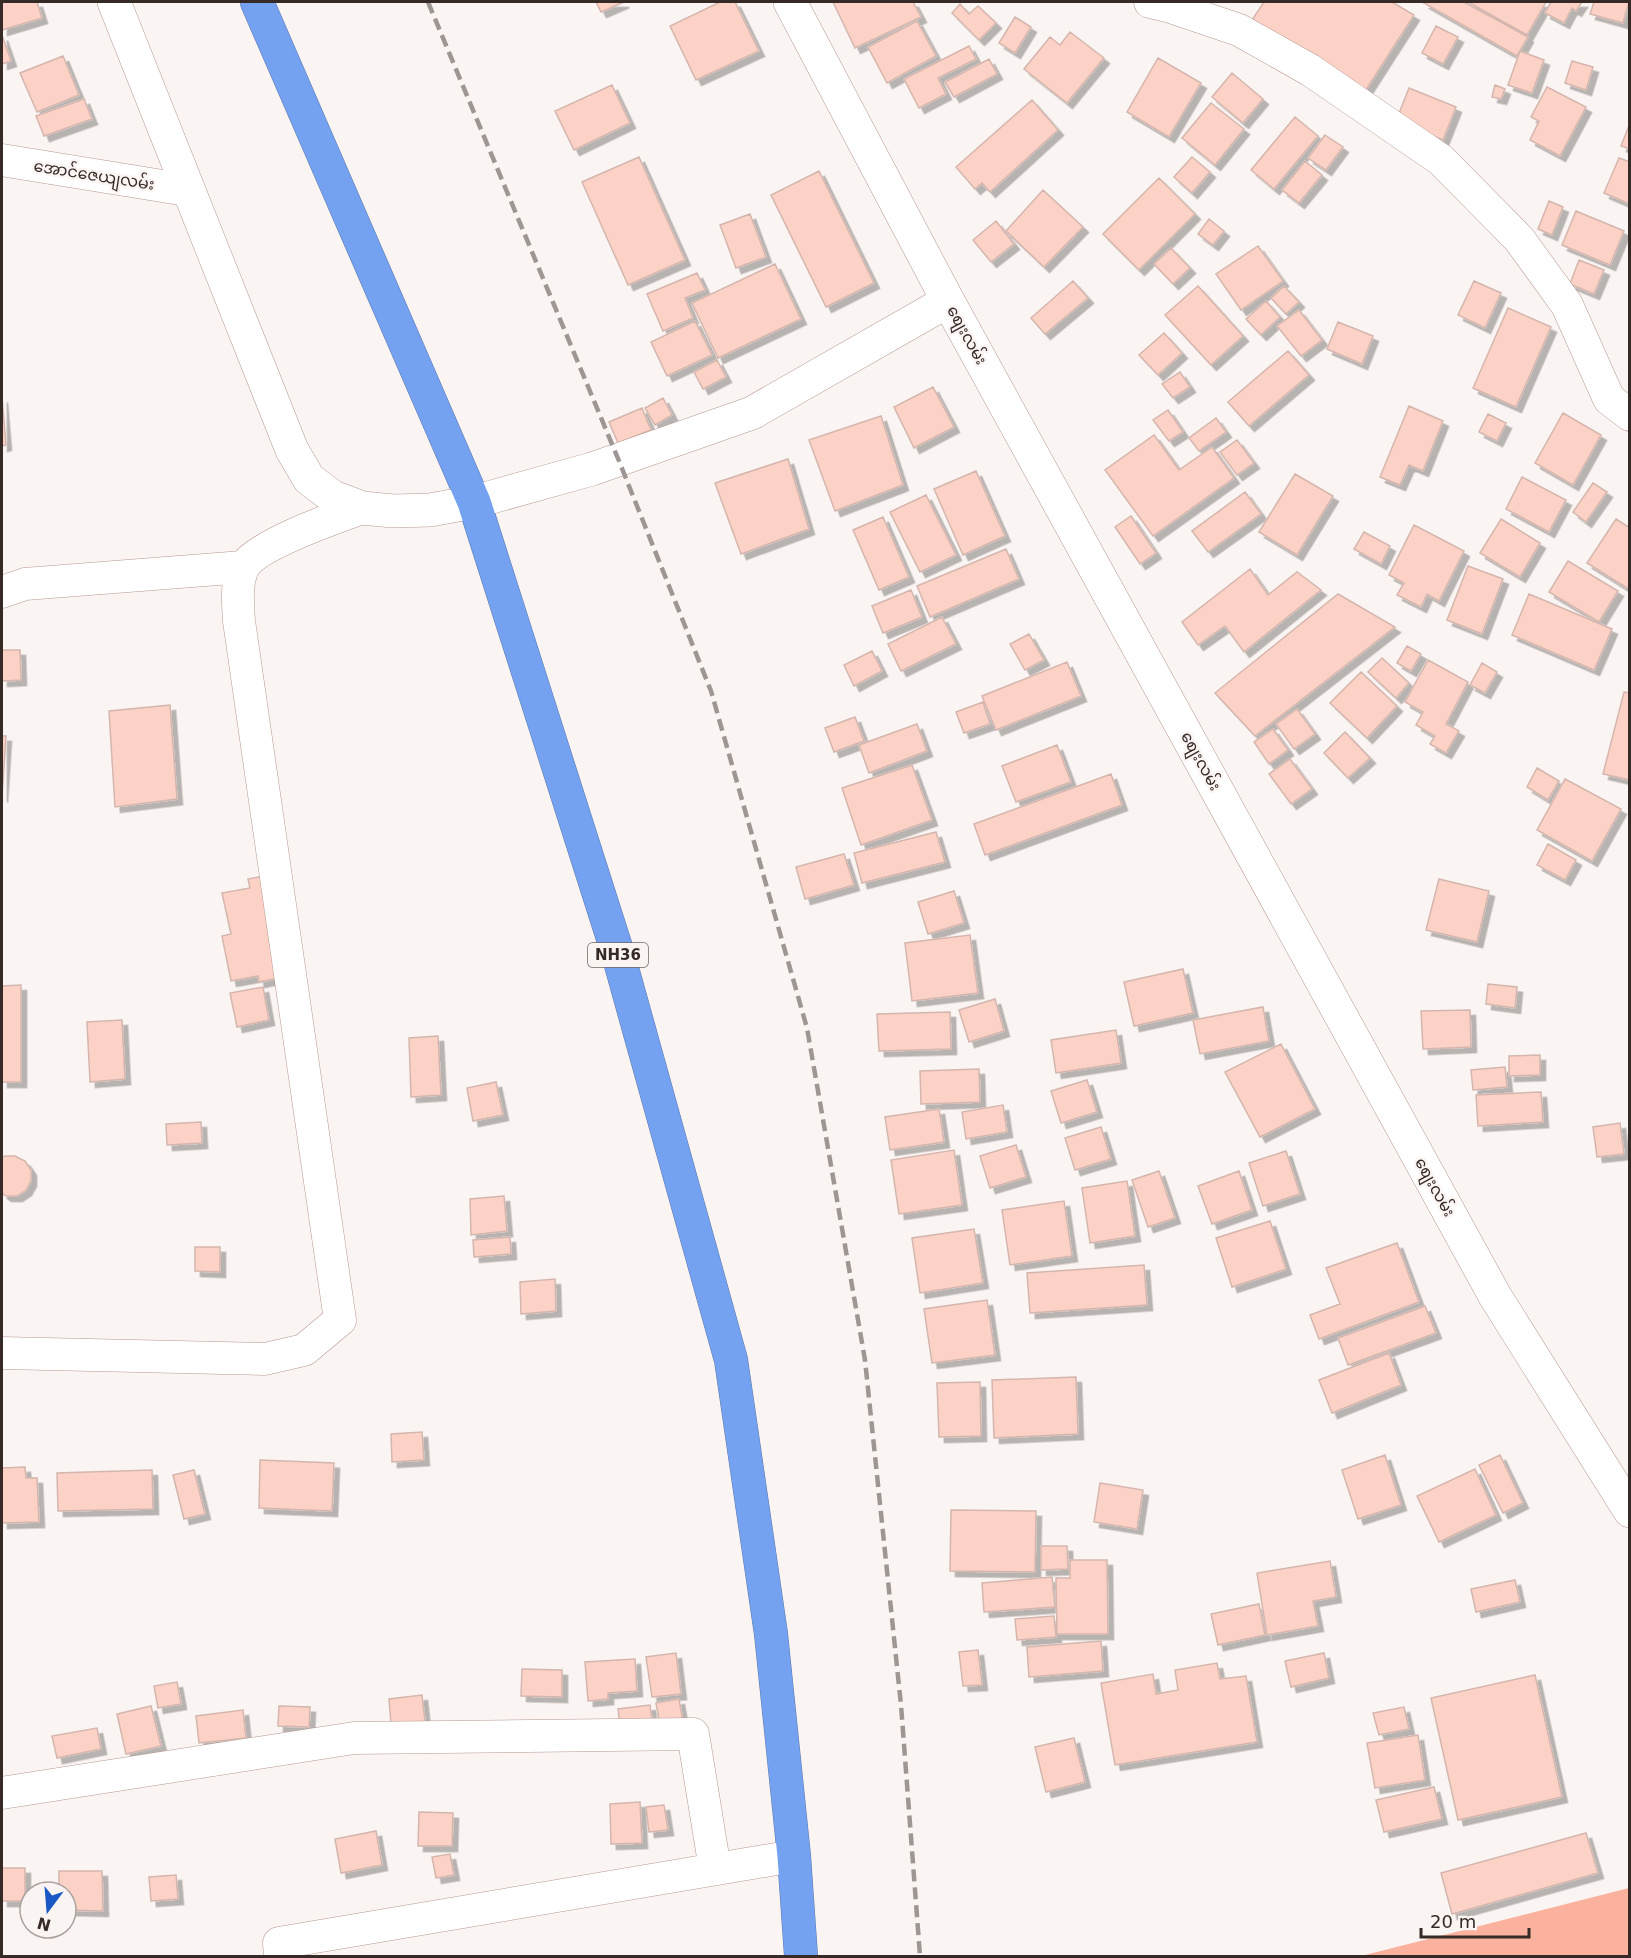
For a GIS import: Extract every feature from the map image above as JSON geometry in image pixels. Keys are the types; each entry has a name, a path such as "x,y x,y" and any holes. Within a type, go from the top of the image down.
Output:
{"highway":[{"name":"NH36","path":"257,2 474,502 618,954 731,1360 771,1634 794,1856 801,1956"}],"main road":[{"path":"114,2 292,450 309,479 333,497 362,508 393,511 430,510 474,502 592,469 752,413 948,301"},
{"name":"စျေးလမ်း","path":"790,2 948,301 1495,1296 1629,1511"}],"street":[{"path":"1150,2 1171,6 1239,30 1310,70 1441,160 1519,239 1567,305 1609,399 1629,415"},
{"name":"အောင်ဇေယျလမ်း","path":"2,160 188,190"},
{"path":"2,592 25,584 243,567 285,538 362,508"},
{"path":"2,1353 265,1359 304,1350 340,1320 239,621 238,588 243,567"},
{"path":"2,1793 354,1738 693,1734 715,1869"},
{"path":"280,1956 279,1942 794,1856"}],"shaded area":[{"path":"1629,1888 1629,1956 1361,1956"}],"building":[{"path":"2,2 37,2 42,18 2,30"},
{"path":"596,2 624,2 601,12"},
{"path":"720,2 735,2 759,51 696,80 670,26"},
{"path":"833,2 913,2 921,17 855,48"},
{"path":"1264,2 1392,2 1414,15 1362,96 1248,26"},
{"path":"1464,2 1528,37 1517,56 1424,3"},
{"path":"1468,2 1546,2 1527,35"},
{"path":"1551,2 1582,2 1576,11 1572,8 1564,23 1545,13"},
{"path":"1594,2 1629,2 1623,23 1590,14"},
{"path":"960,4 969,14 978,6 996,23 979,40 952,13"},
{"path":"1015,17 1031,27 1015,53 999,43"},
{"path":"917,21 936,56 887,83 868,47"},
{"path":"1436,26 1458,37 1443,64 1422,53"},
{"path":"1070,32 1104,58 1067,103 1024,69 1050,37 1060,45"},
{"path":"2,35 11,61 2,64"},
{"path":"969,46 976,59 938,78 946,94 919,108 904,79"},
{"path":"1520,51 1544,60 1532,93 1508,85"},
{"path":"63,56 79,95 37,112 20,73"},
{"path":"1158,58 1201,83 1169,137 1127,112"},
{"path":"989,59 997,74 954,97 945,82"},
{"path":"1572,61 1593,67 1586,90 1565,83"},
{"path":"1232,73 1263,99 1243,123 1212,97"},
{"path":"612,85 630,123 574,150 555,111"},
{"path":"1495,85 1505,89 1501,99 1492,97"},
{"path":"1547,87 1586,107 1560,156 1530,140 1539,121 1531,117"},
{"path":"1409,88 1456,107 1443,140 1396,121"},
{"path":"84,99 92,119 44,136 36,116"},
{"path":"1032,100 1058,130 990,192 982,183 975,189 956,167"},
{"path":"1211,103 1244,129 1215,165 1182,138"},
{"path":"1295,117 1318,136 1274,189 1251,170"},
{"path":"1630,123 1630,149 1621,146"},
{"path":"1325,135 1343,147 1326,170 1308,158"},
{"path":"639,157 685,260 628,285 582,182"},
{"path":"1192,157 1210,172 1192,193 1174,177"},
{"path":"1619,158 1630,162 1630,204 1604,193"},
{"path":"1305,161 1322,175 1299,203 1282,190"},
{"path":"819,171 874,283 826,307 771,195"},
{"path":"1159,178 1195,214 1139,270 1103,234"},
{"path":"1043,190 1083,227 1044,267 1006,231"},
{"path":"1549,201 1563,207 1552,235 1538,229"},
{"path":"1576,211 1624,231 1610,265 1562,245"},
{"path":"750,214 766,257 736,268 720,225"},
{"path":"1209,219 1224,231 1213,245 1198,234"},
{"path":"996,221 1014,244 991,262 973,240"},
{"path":"1258,246 1283,281 1241,310 1216,274"},
{"path":"1171,248 1190,268 1173,284 1154,264"},
{"path":"1579,260 1604,270 1594,294 1570,284"},
{"path":"775,264 801,319 718,358 692,303"},
{"path":"697,273 705,290 685,298 693,318 663,331 647,294"},
{"path":"1073,281 1088,298 1045,334 1031,318"},
{"path":"1474,281 1501,293 1485,328 1458,315"},
{"path":"1198,286 1243,336 1211,365 1165,315"},
{"path":"1284,286 1299,302 1286,314 1271,298"},
{"path":"1266,301 1280,317 1261,335 1246,319"},
{"path":"1508,308 1551,327 1516,407 1473,388"},
{"path":"1299,310 1322,340 1301,356 1277,326"},
{"path":"695,321 712,355 667,376 651,342"},
{"path":"1338,322 1373,336 1362,364 1327,349"},
{"path":"1164,333 1182,353 1158,375 1139,355"},
{"path":"1288,351 1309,375 1249,426 1228,402"},
{"path":"717,360 726,377 703,389 694,372"},
{"path":"1180,372 1190,387 1173,398 1162,384"},
{"path":"933,387 954,427 914,448 894,407"},
{"path":"2,397 6,445 2,446"},
{"path":"663,398 672,415 655,425 645,408"},
{"path":"1409,406 1443,421 1423,471 1409,465 1400,485 1380,477"},
{"path":"642,408 651,430 618,443 609,422"},
{"path":"1168,410 1183,432 1169,441 1153,420"},
{"path":"1563,413 1601,435 1573,485 1535,463"},
{"path":"1488,414 1506,423 1497,441 1479,432"},
{"path":"881,416 903,485 835,511 809,440"},
{"path":"1216,418 1226,432 1199,451 1189,438"},
{"path":"1154,435 1179,470 1212,447 1234,478 1153,536 1105,470"},
{"path":"1237,440 1254,463 1237,475 1220,452"},
{"path":"788,459 809,529 741,554 715,483"},
{"path":"976,471 1005,536 963,555 934,489"},
{"path":"1295,474 1333,496 1297,555 1259,532"},
{"path":"1522,477 1566,500 1549,532 1506,509"},
{"path":"1593,483 1607,492 1586,522 1573,512"},
{"path":"1245,492 1261,514 1208,552 1192,531"},
{"path":"926,495 956,555 920,572 890,512"},
{"path":"1131,516 1156,553 1140,564 1115,527"},
{"path":"883,517 909,577 879,590 853,530"},
{"path":"1501,519 1540,543 1520,577 1480,553"},
{"path":"1616,519 1630,528 1630,585 1627,588 1587,563"},
{"path":"1414,525 1464,551 1439,601 1427,594 1421,607 1397,595 1404,583 1389,575"},
{"path":"1364,532 1390,546 1381,564 1354,549"},
{"path":"1006,549 1019,579 930,617 917,586"},
{"path":"1568,561 1618,591 1599,622 1549,592"},
{"path":"1468,566 1503,579 1482,634 1447,620"},
{"path":"1250,569 1268,595 1297,572 1321,590 1244,652 1225,626 1198,645 1182,622"},
{"path":"911,590 922,617 883,633 872,606"},
{"path":"1338,594 1395,627 1255,736 1215,693"},
{"path":"1529,594 1612,629 1594,670 1512,635"},
{"path":"942,617 956,644 901,671 888,644"},
{"path":"1029,634 1044,660 1025,670 1010,644"},
{"path":"1407,646 1421,654 1411,671 1397,663"},
{"path":"2,650 20,650 21,680 2,681"},
{"path":"872,651 882,671 854,686 844,665"},
{"path":"1382,658 1409,683 1396,698 1368,672"},
{"path":"1428,660 1468,682 1446,724 1459,731 1446,753 1430,744 1435,736 1416,725 1423,712 1405,702"},
{"path":"1067,662 1081,696 996,730 982,696"},
{"path":"1482,663 1497,672 1485,693 1470,685"},
{"path":"1361,672 1397,706 1367,738 1330,703"},
{"path":"1624,692 1630,693 1630,780 1603,774"},
{"path":"983,702 990,724 964,733 956,712"},
{"path":"170,705 177,799 115,807 109,711"},
{"path":"1297,709 1315,734 1294,749 1276,724"},
{"path":"855,717 864,741 834,752 825,728"},
{"path":"917,724 927,751 869,773 859,745"},
{"path":"1273,729 1288,750 1269,764 1254,742"},
{"path":"1345,732 1370,758 1348,778 1324,753"},
{"path":"2,736 6,736 2,797"},
{"path":"1057,745 1071,782 1016,802 1002,766"},
{"path":"1290,759 1312,789 1291,804 1269,774"},
{"path":"912,765 932,820 861,845 842,788"},
{"path":"1537,768 1559,781 1548,800 1527,787"},
{"path":"1111,774 1122,805 985,855 974,824"},
{"path":"1565,779 1621,809 1592,861 1537,830"},
{"path":"936,832 945,862 862,883 854,853"},
{"path":"1548,844 1576,860 1565,880 1537,865"},
{"path":"844,854 854,885 805,899 796,867"},
{"path":"270,875 283,977 259,982 258,976 231,981 222,936 231,934 222,893 250,888 248,879"},
{"path":"1439,879 1489,891 1477,942 1426,930"},
{"path":"954,891 964,923 928,934 918,902"},
{"path":"970,935 978,993 912,1001 905,943"},
{"path":"1183,969 1193,1013 1134,1026 1124,982"},
{"path":"1488,984 1517,987 1515,1008 1486,1004"},
{"path":"21,985 21,1082 2,1082 2,986"},
{"path":"263,987 269,1020 237,1027 230,993"},
{"path":"995,999 1004,1031 969,1042 959,1010"},
{"path":"1263,1007 1269,1041 1200,1054 1193,1020"},
{"path":"1470,1010 1471,1047 1423,1049 1421,1011"},
{"path":"950,1012 951,1049 879,1051 877,1014"},
{"path":"122,1020 125,1079 90,1082 87,1022"},
{"path":"1116,1030 1121,1063 1056,1073 1051,1040"},
{"path":"438,1036 441,1095 411,1097 409,1038"},
{"path":"1281,1044 1315,1109 1260,1137 1225,1072"},
{"path":"1540,1055 1540,1075 1509,1076 1509,1056"},
{"path":"1505,1067 1507,1087 1473,1090 1471,1070"},
{"path":"979,1069 980,1102 921,1104 920,1071"},
{"path":"1087,1080 1097,1112 1061,1123 1051,1091"},
{"path":"496,1082 503,1115 473,1121 467,1088"},
{"path":"1541,1092 1543,1122 1478,1126 1476,1095"},
{"path":"1003,1105 1007,1132 966,1139 962,1112"},
{"path":"939,1109 944,1142 890,1150 885,1117"},
{"path":"201,1122 202,1143 167,1145 166,1124"},
{"path":"1620,1123 1624,1154 1597,1157 1593,1127"},
{"path":"1101,1127 1111,1159 1075,1170 1065,1138"},
{"path":"1016,1145 1026,1177 990,1188 980,1156"},
{"path":"954,1150 962,1205 899,1214 891,1160"},
{"path":"1286,1151 1300,1194 1263,1206 1249,1163"},
{"path":"15,1156 25,1161 31,1170 31,1181 26,1190 17,1196 6,1196 2,1193 2,1158"},
{"path":"1159,1171 1175,1218 1148,1227 1132,1180"},
{"path":"1239,1171 1252,1210 1212,1224 1198,1186"},
{"path":"1127,1181 1135,1236 1090,1243 1082,1188"},
{"path":"504,1196 507,1231 471,1235 470,1199"},
{"path":"1064,1201 1072,1256 1010,1265 1002,1210"},
{"path":"1270,1221 1286,1269 1232,1287 1216,1238"},
{"path":"974,1229 983,1283 920,1293 912,1238"},
{"path":"510,1237 511,1254 474,1257 473,1240"},
{"path":"1397,1243 1419,1302 1319,1339 1310,1315 1340,1304 1326,1268"},
{"path":"195,1247 220,1247 220,1272 195,1271"},
{"path":"1144,1265 1147,1305 1030,1313 1027,1273"},
{"path":"555,1279 556,1311 521,1314 520,1282"},
{"path":"987,1300 995,1355 932,1363 924,1309"},
{"path":"1425,1306 1436,1333 1348,1365 1338,1338"},
{"path":"1389,1353 1401,1385 1332,1413 1319,1380"},
{"path":"1076,1377 1078,1434 994,1438 992,1380"},
{"path":"980,1382 981,1436 939,1437 937,1383"},
{"path":"422,1432 424,1460 392,1462 391,1434"},
{"path":"1385,1455 1401,1505 1358,1519 1342,1470"},
{"path":"1500,1455 1523,1503 1503,1513 1479,1465"},
{"path":"260,1460 334,1463 332,1511 259,1508"},
{"path":"25,1467 26,1478 37,1478 39,1522 2,1523 2,1468"},
{"path":"1475,1469 1496,1515 1439,1542 1417,1496"},
{"path":"152,1470 153,1509 58,1511 57,1473"},
{"path":"194,1470 205,1514 184,1519 173,1475"},
{"path":"1100,1483 1143,1490 1137,1529 1094,1522"},
{"path":"951,1510 1036,1511 1035,1572 950,1571"},
{"path":"1041,1546 1067,1546 1068,1569 1041,1570"},
{"path":"1070,1560 1107,1560 1108,1634 1057,1634 1056,1578 1070,1578"},
{"path":"1330,1561 1336,1597 1313,1601 1318,1626 1267,1635 1257,1573"},
{"path":"1052,1577 1055,1607 984,1612 982,1583"},
{"path":"1515,1580 1520,1602 1476,1612 1471,1589"},
{"path":"1259,1604 1265,1635 1218,1645 1211,1614"},
{"path":"1054,1616 1056,1637 1017,1640 1015,1619"},
{"path":"1101,1641 1103,1671 1029,1677 1027,1647"},
{"path":"978,1650 982,1685 963,1686 959,1652"},
{"path":"676,1653 681,1694 652,1697 646,1657"},
{"path":"1324,1653 1329,1678 1291,1687 1285,1661"},
{"path":"635,1659 637,1691 608,1693 608,1699 588,1701 585,1662"},
{"path":"1217,1663 1220,1679 1246,1676 1257,1742 1115,1765 1101,1683 1153,1674 1156,1694 1178,1690 1175,1670"},
{"path":"522,1669 562,1670 562,1697 521,1696"},
{"path":"1535,1675 1562,1797 1458,1820 1431,1698"},
{"path":"177,1682 181,1704 158,1708 154,1686"},
{"path":"422,1695 425,1722 391,1725 389,1699"},
{"path":"679,1699 683,1722 660,1725 656,1703"},
{"path":"650,1705 652,1720 620,1725 618,1709"},
{"path":"151,1706 161,1746 126,1754 117,1714"},
{"path":"279,1706 310,1707 309,1727 278,1726"},
{"path":"1404,1707 1409,1729 1379,1735 1373,1713"},
{"path":"243,1710 246,1738 199,1743 196,1716"},
{"path":"97,1728 101,1749 57,1758 52,1736"},
{"path":"1418,1735 1425,1780 1375,1788 1367,1743"},
{"path":"1074,1738 1085,1782 1046,1792 1035,1747"},
{"path":"1434,1787 1442,1819 1384,1832 1376,1800"},
{"path":"640,1802 642,1843 611,1844 610,1804"},
{"path":"664,1805 668,1830 649,1832 646,1807"},
{"path":"419,1812 453,1813 452,1846 418,1846"},
{"path":"376,1831 382,1865 341,1873 335,1839"},
{"path":"1586,1833 1598,1873 1452,1914 1441,1873"},
{"path":"450,1854 454,1875 436,1878 432,1857"},
{"path":"2,1868 25,1868 25,1880 18,1880 18,1901 2,1901"},
{"path":"59,1871 102,1871 103,1911 78,1910 78,1880 59,1880"},
{"path":"176,1875 178,1899 151,1901 149,1877"}],"railway":[{"path":"428,2 619,461 711,691 807,1028 865,1360 901,1705 920,1956"}]}
